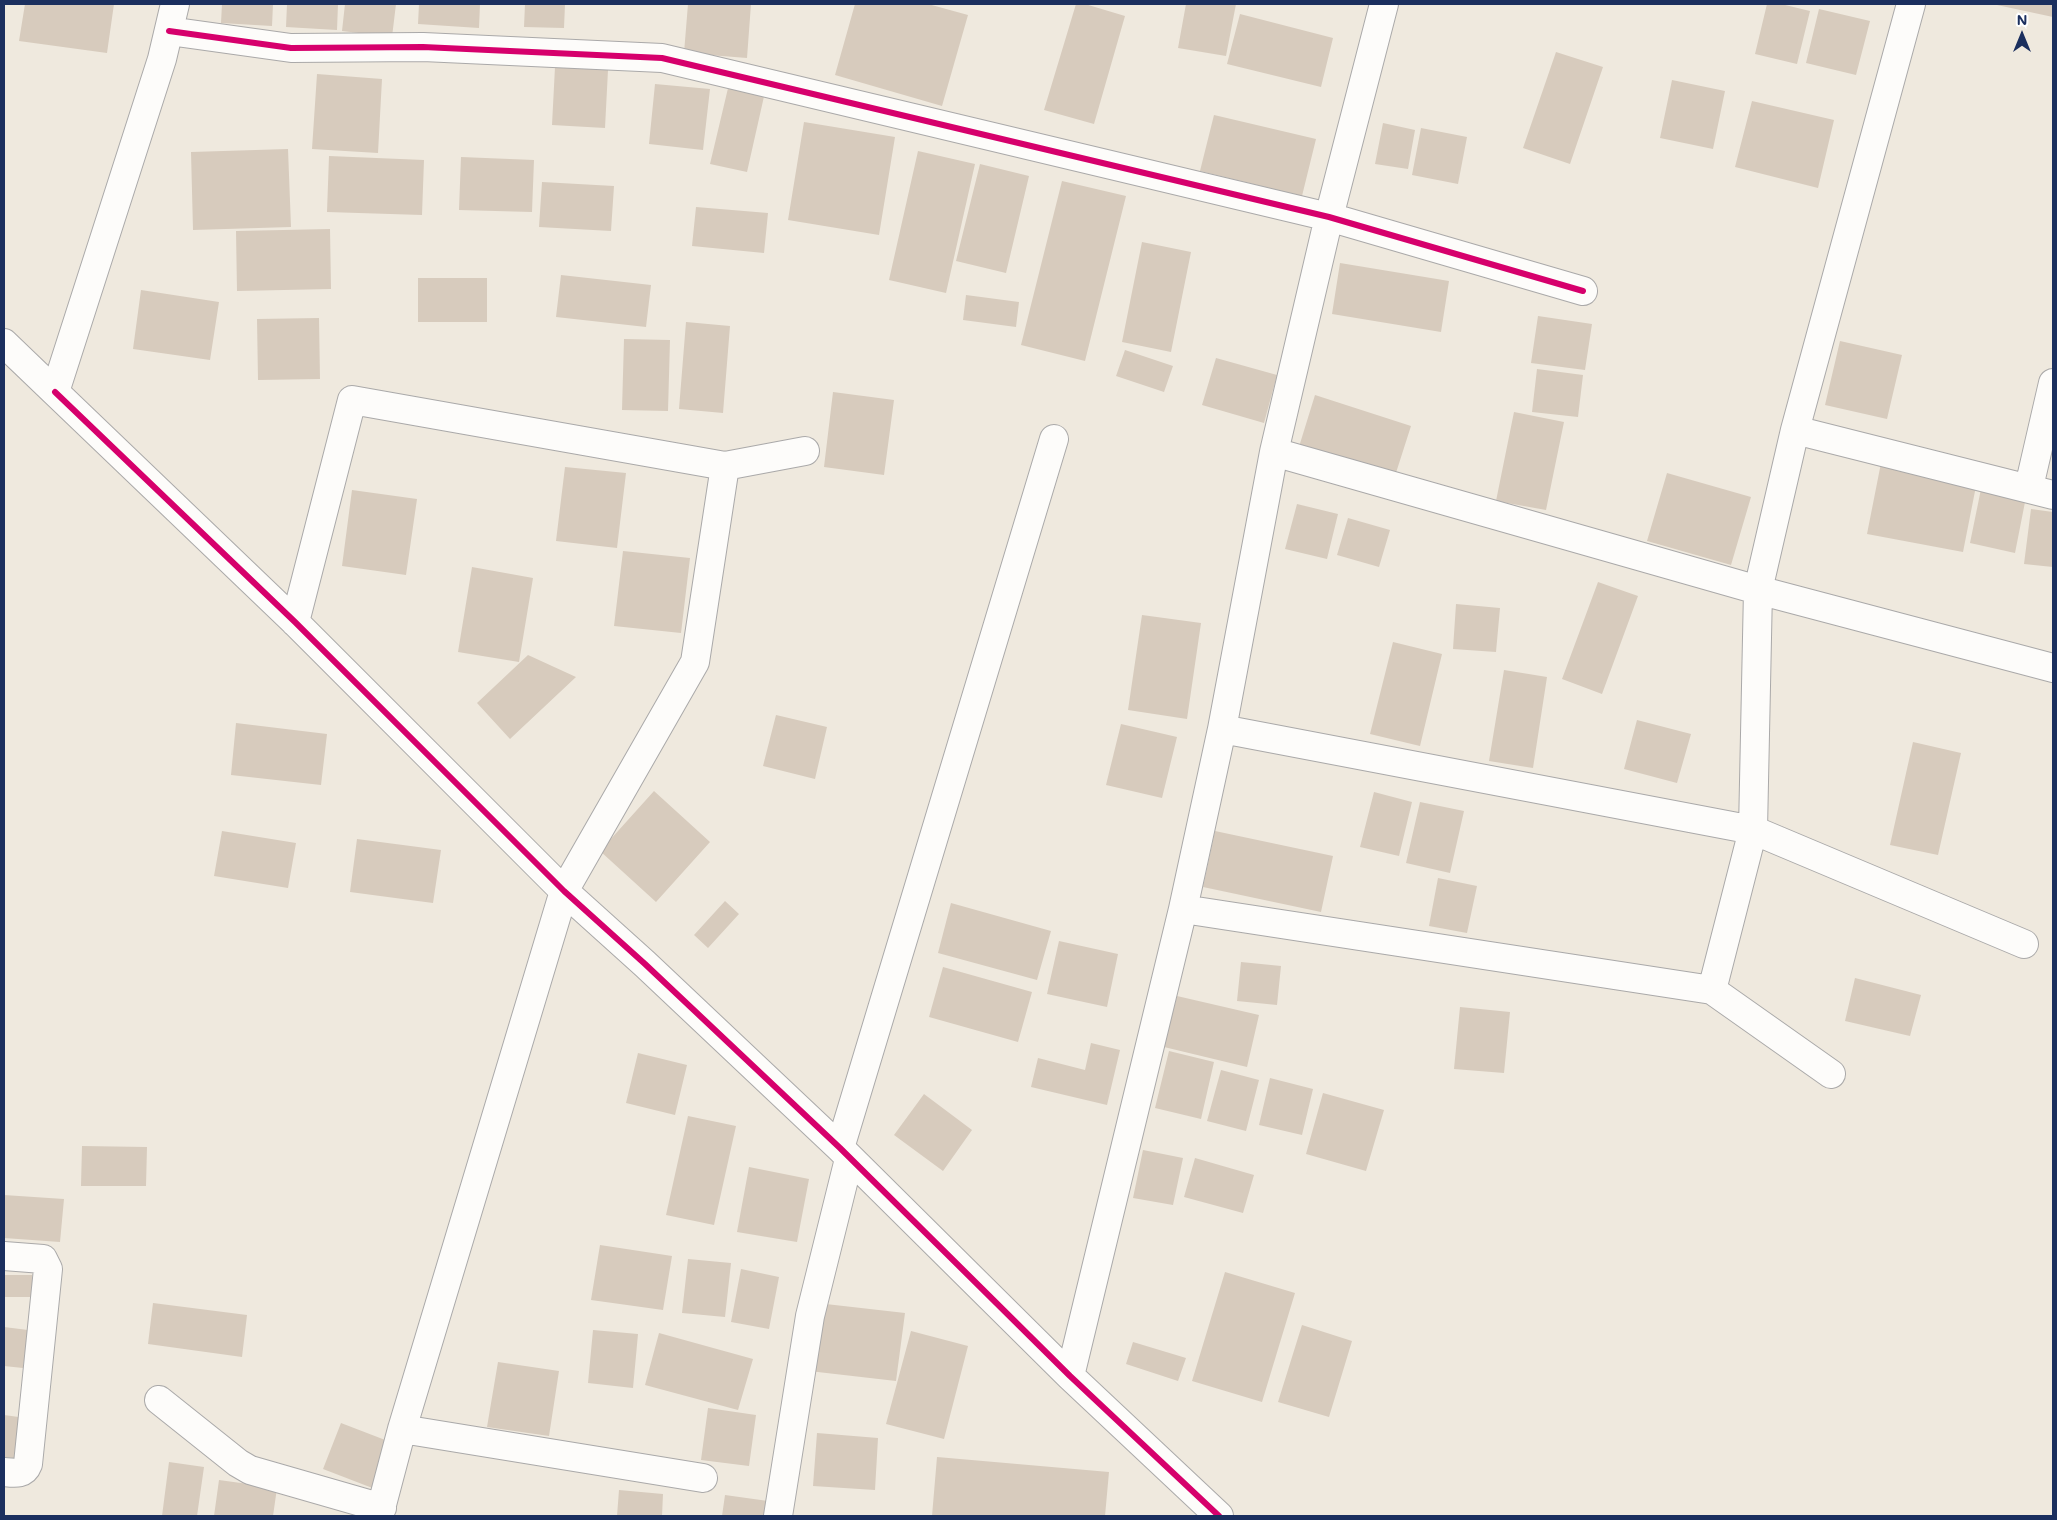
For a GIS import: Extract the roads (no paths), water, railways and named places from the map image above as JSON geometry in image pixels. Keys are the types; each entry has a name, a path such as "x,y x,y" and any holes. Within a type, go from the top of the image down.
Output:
{"street":[{"path":"55,392 159,69 175,4"},
{"path":"1070,1376 1183,909 1222,729 1274,452 1329,216 1384,4"},
{"path":"1712,990 1753,830 1758,590 1795,430 1911,4"},
{"path":"169,31 291,48 423,46 662,58 1329,216 1583,291"},
{"path":"4,343 295,622 564,891 645,964 845,1154 1070,1376 1219,1516"},
{"path":"1795,430 2041,491 2053,383"},
{"path":"295,622 352,400 725,466 805,451"},
{"path":"778,1516 810,1316 845,1154 1054,440"},
{"path":"1274,452 1758,590 2053,668"},
{"path":"159,1400 238,1463 250,1470 380,1512 402,1429 564,891 694,662 725,466"},
{"path":"1222,729 1753,830 2024,944"},
{"path":"1183,909 1712,990 1831,1074"},
{"path":"4,1256 43,1259 48,1269 28,1464 22,1472 4,1472"},
{"path":"402,1429 703,1478"}]}
